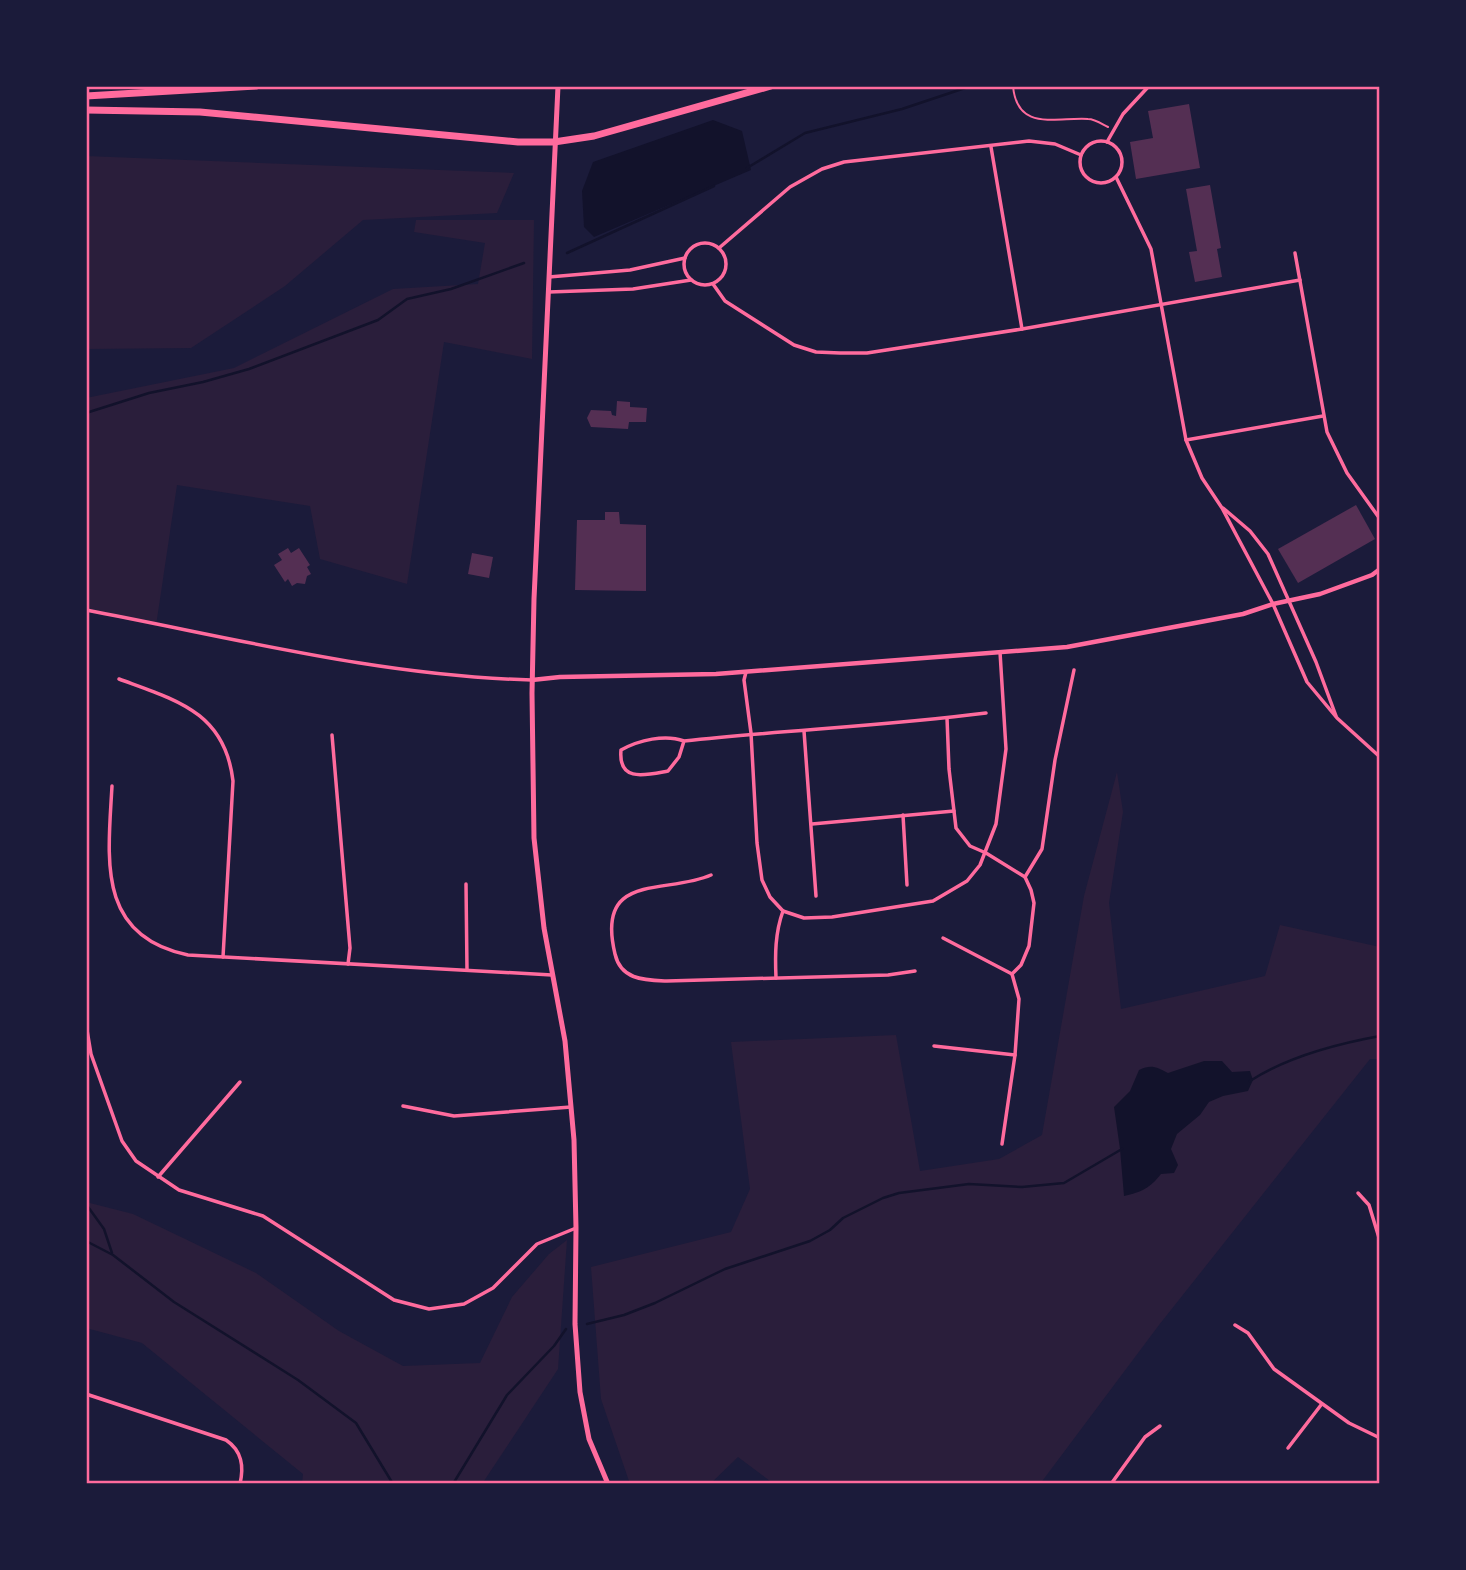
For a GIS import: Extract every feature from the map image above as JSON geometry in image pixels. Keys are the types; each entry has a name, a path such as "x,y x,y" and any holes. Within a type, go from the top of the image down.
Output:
{"highway":[{"path":"86,96 256,86"},
{"path":"86,110 200,112 518,142 554,142 594,135 771,86"}],"main road":[{"path":"558,86 532,680 534,838 537,878 565,1041 576,1167 575,1324 580,1392 589,1439 608,1484"}],"street":[{"path":"1107,142 1123,114 1149,86"},
{"path":"719,248 790,187 822,169 866,158 1029,141 1055,144 1081,155"},
{"path":"1094,142 1107,142 1113,145 1121,157 1120,171 1116,177 1104,183 1090,180 1081,169 1081,155 1094,142"},
{"path":"991,147 1022,329"},
{"path":"1116,177 1152,249 1186,440 1202,478 1222,508 1273,604 1307,682 1337,718 1380,757"},
{"path":"547,292 633,289 691,280 704,286 713,284 724,275 727,265 719,248 711,243 702,243 690,250 684,267 691,280"},
{"path":"1295,253 1327,432 1347,473 1380,519"},
{"path":"548,277 630,270 685,258"},
{"path":"713,284 725,301 794,345 816,352 867,353 1022,329 1300,280"},
{"path":"1186,440 1323,416"},
{"path":"1222,508 1250,531 1268,554 1316,662 1337,718"},
{"path":"86,610 307,655 434,673 532,680 746,672 1067,647 1243,614 1331,590 1380,569"},
{"path":"746,672 744,680 751,733 760,867 769,897 783,911 804,918 832,917 933,901 967,881 986,853 996,824 1006,749 1000,652"},
{"path":"1025,877 1042,849 1055,760 1074,670"},
{"path":"119,679 188,706 214,728 227,753 233,781 223,957"},
{"path":"684,741 679,757 668,771 632,774 624,768 620,760 621,750 636,742 675,738 684,741 986,713"},
{"path":"947,718 956,828 970,846 1025,877 1034,903 1030,935 1021,965 1012,974"},
{"path":"804,731 816,897"},
{"path":"332,735 350,948 348,964"},
{"path":"112,786 108,867 114,895 124,915 144,936 165,949 188,956 552,975"},
{"path":"811,824 954,811"},
{"path":"903,815 907,885"},
{"path":"711,875 696,882 658,885 626,895 615,909 611,932 616,957 628,975 639,980 888,975 915,971"},
{"path":"466,884 467,971"},
{"path":"776,978 776,939 783,911"},
{"path":"943,938 1012,974 1019,999 1015,1055 1002,1143"},
{"path":"86,1024 91,1054 122,1141 136,1161 179,1190 263,1216 402,1304 429,1309 450,1308 475,1299 492,1288 537,1244 576,1228"},
{"path":"934,1046 1015,1055"},
{"path":"158,1177 240,1082"},
{"path":"402,1106 454,1116 571,1107"},
{"path":"1358,1193 1369,1205 1380,1241"},
{"path":"1235,1325 1248,1333 1274,1370 1349,1423 1380,1438"},
{"path":"86,1394 226,1440 240,1456 240,1484"},
{"path":"1288,1448 1321,1405"},
{"path":"1111,1484 1144,1437 1160,1426"}],"path":[{"path":"1013,86 1016,103 1031,116 1058,121 1092,119 1113,131"}],"shaded area":[{"path":"713,120 742,131 751,170 594,237 584,227 582,191 593,162"},
{"path":"86,156 514,173 497,213 363,220 285,286 191,348 86,349"},
{"path":"416,220 534,220 532,359 444,342 407,584 320,559 310,506 177,485 156,626 86,611 86,398 234,368 393,289 478,284 485,243 414,232"},
{"path":"1117,772 1123,812 1109,903 1121,1009 1265,976 1280,925 1380,947 1380,1059 1370,1059 1159,1325 1040,1484 774,1484 738,1457 710,1484 630,1484 601,1399 591,1267 731,1232 750,1189 731,1042 896,1035 920,1171 999,1159 1042,1135 1084,896"},
{"path":"1204,1061 1222,1061 1232,1072 1250,1071 1253,1080 1248,1091 1209,1102 1200,1115 1177,1134 1171,1149 1178,1165 1174,1173 1161,1174 1145,1189 1124,1196 1114,1107 1130,1091 1139,1070 1154,1067 1168,1073"},
{"path":"86,1202 133,1214 256,1273 339,1331 403,1366 480,1363 512,1297 549,1254 567,1240 558,1369 482,1484 302,1484 303,1474 142,1343 86,1328"}],"building":[{"path":"1189,104 1200,168 1136,179 1130,142 1153,138 1148,111"},
{"path":"1210,185 1221,248 1217,249 1222,277 1195,282 1189,252 1197,251 1186,189"},
{"path":"617,401 630,402 630,407 647,408 646,422 629,422 628,429 591,427 587,418 591,410 611,411 612,415 616,416"},
{"path":"1356,505 1375,539 1298,583 1278,549"},
{"path":"605,512 619,512 620,524 646,525 646,591 575,590 577,520 605,520"},
{"path":"288,548 291,553 299,548 310,565 307,567 311,574 307,576 305,584 297,583 292,586 288,579 285,582 274,565 282,560 278,554"},
{"path":"472,553 493,557 489,578 468,574"}],"waterway":[{"path":"747,168 805,133 902,109 971,86"},
{"path":"567,253 714,186"},
{"path":"86,413 149,393 249,369 378,320 407,299 451,289 524,263"},
{"path":"1250,1081 1312,1052 1380,1036"},
{"path":"587,1324 624,1315 725,1269 810,1241 830,1230 843,1218 883,1198 899,1193 969,1184 1022,1187 1064,1183 1122,1149"},
{"path":"86,1204 104,1229 112,1253"},
{"path":"86,1241 113,1255 174,1302 298,1380 356,1423 393,1484"},
{"path":"453,1484 507,1395 554,1346 566,1329"}]}
